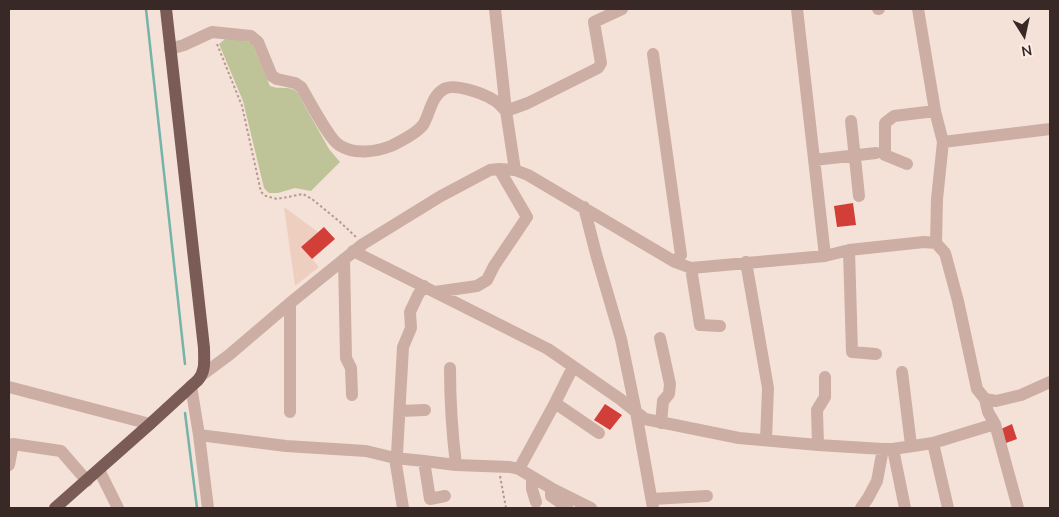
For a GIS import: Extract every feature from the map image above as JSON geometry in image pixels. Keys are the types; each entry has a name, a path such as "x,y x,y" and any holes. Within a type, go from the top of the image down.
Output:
{"main road":[{"path":"63,505 202,376 205,364 166,9"}],"street":[{"path":"494,9 515,170"},
{"path":"506,111 598,68 601,63 594,22 622,9"},
{"path":"797,9 825,256"},
{"path":"918,9 935,111 943,142 936,199 936,244"},
{"path":"170,49 184,45 212,32 251,36 258,42 272,76 276,79 295,82 302,87 330,135 338,145 353,151 382,149 415,132 423,125 432,105 445,88 458,87 493,99 506,111"},
{"path":"653,54 681,255 675,262"},
{"path":"907,164 885,155 885,123 894,116 935,111"},
{"path":"851,121 859,196"},
{"path":"943,142 1050,129"},
{"path":"814,160 876,154"},
{"path":"403,508 395,458 397,454 403,347 411,328 410,312 418,295 430,289 477,286 487,280 494,266 527,217 499,169"},
{"path":"202,376 229,355 294,295 353,252 442,196 490,170 515,170 528,175 584,207 675,262 691,268 825,256 849,250 924,242 936,244 945,253 958,300 977,389 985,399 988,412 995,424 1018,508"},
{"path":"584,207 621,339 652,504 707,496"},
{"path":"849,250 852,352 876,354"},
{"path":"353,252 548,349 620,399 645,419 739,438 818,445 888,448 933,443 995,424"},
{"path":"352,395 351,368 346,358 353,252"},
{"path":"746,262 768,388 766,440"},
{"path":"691,268 700,325 720,326"},
{"path":"290,412 294,295"},
{"path":"660,338 670,384 669,394 662,400 661,423"},
{"path":"519,469 573,367"},
{"path":"450,368 453,444 456,465"},
{"path":"902,372 911,446"},
{"path":"818,445 818,410 825,397 825,377"},
{"path":"985,399 996,401 1021,395 1050,382"},
{"path":"191,386 208,508"},
{"path":"9,387 150,424"},
{"path":"555,403 600,433"},
{"path":"400,411 425,410"},
{"path":"199,435 286,446 366,451 424,462 510,467 519,469 591,508"},
{"path":"933,443 948,508"},
{"path":"9,465 14,444 61,451 87,481"},
{"path":"861,508 877,481 888,448"},
{"path":"888,448 905,508"},
{"path":"424,462 430,499 445,496"},
{"path":"99,470 118,508"},
{"path":"532,477 532,489 536,502"},
{"path":"551,488 551,496 567,507"}],"path":[{"path":"212,32 242,106 261,192 266,196 277,199 303,194 312,199 340,222 353,252"},
{"path":"498,467 506,508"}],"green space":[{"path":"233,38 252,43 270,86 291,89 297,92 329,149 340,162 311,191 295,188 278,193 269,193 264,188 243,101 219,44 225,39"}],"shaded area":[{"path":"284,207 318,232 301,247 319,267 295,286"}],"building":[{"path":"853,203 856,225 837,227 834,206"},
{"path":"324,227 335,239 312,259 301,247"},
{"path":"605,404 622,415 610,430 594,420"},
{"path":"1012,424 1017,439 1006,443 1001,429"}],"waterway":[{"path":"146,9 185,364"},
{"path":"185,413 197,508"}]}
